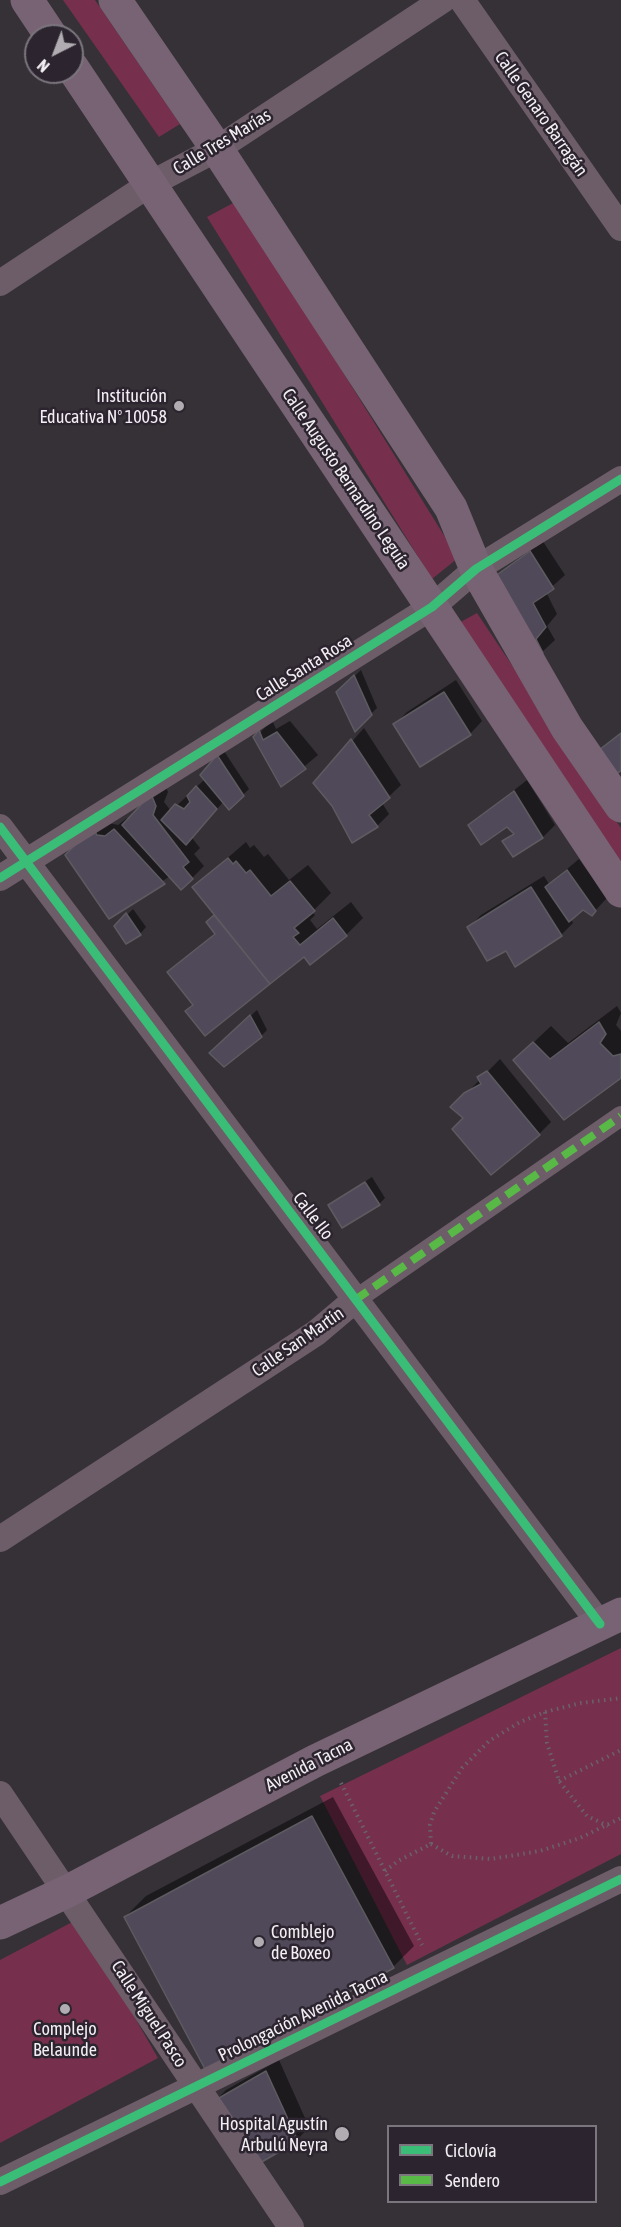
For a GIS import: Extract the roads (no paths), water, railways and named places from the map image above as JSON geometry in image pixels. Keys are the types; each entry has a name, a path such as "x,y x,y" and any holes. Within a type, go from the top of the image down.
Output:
{"main road":[{"path":"27,0 43,24"},
{"path":"115,0 217,149 451,508 476,569 567,728 621,806"},
{"name":"Calle Augusto Bernardino Leguía","path":"83,84 621,891"},
{"name":"Avenida Tacna","path":"0,1923 68,1891 327,1755 610,1619"}],"street":[{"name":"Calle Tres Marías","path":"0,282 150,184 217,149 443,0"},
{"name":"Calle Genaro Barragán","path":"462,0 621,228"},
{"name":"Calle Santa Rosa","path":"0,878 432,607 476,569 621,479"},
{"name":"Calle Ilo","path":"0,827 356,1300 610,1619"},
{"name":"Calle San Martín","path":"0,1539 316,1333 356,1300 621,1116"},
{"name":"Calle Miguel Pasco","path":"0,1794 68,1891 291,2227"},
{"name":"Prolongación Avenida Tacna","path":"0,2182 621,1879"}],"place":[{"name":"Institución Educativa Nº 10058","path":"179,406"},
{"name":"Comblejo de Boxeo","path":"259,1942"},
{"name":"Complejo Belaunde","path":"65,2009"},
{"name":"Hospital Agustín Arbulú Neyra","path":"342,2134"}]}
